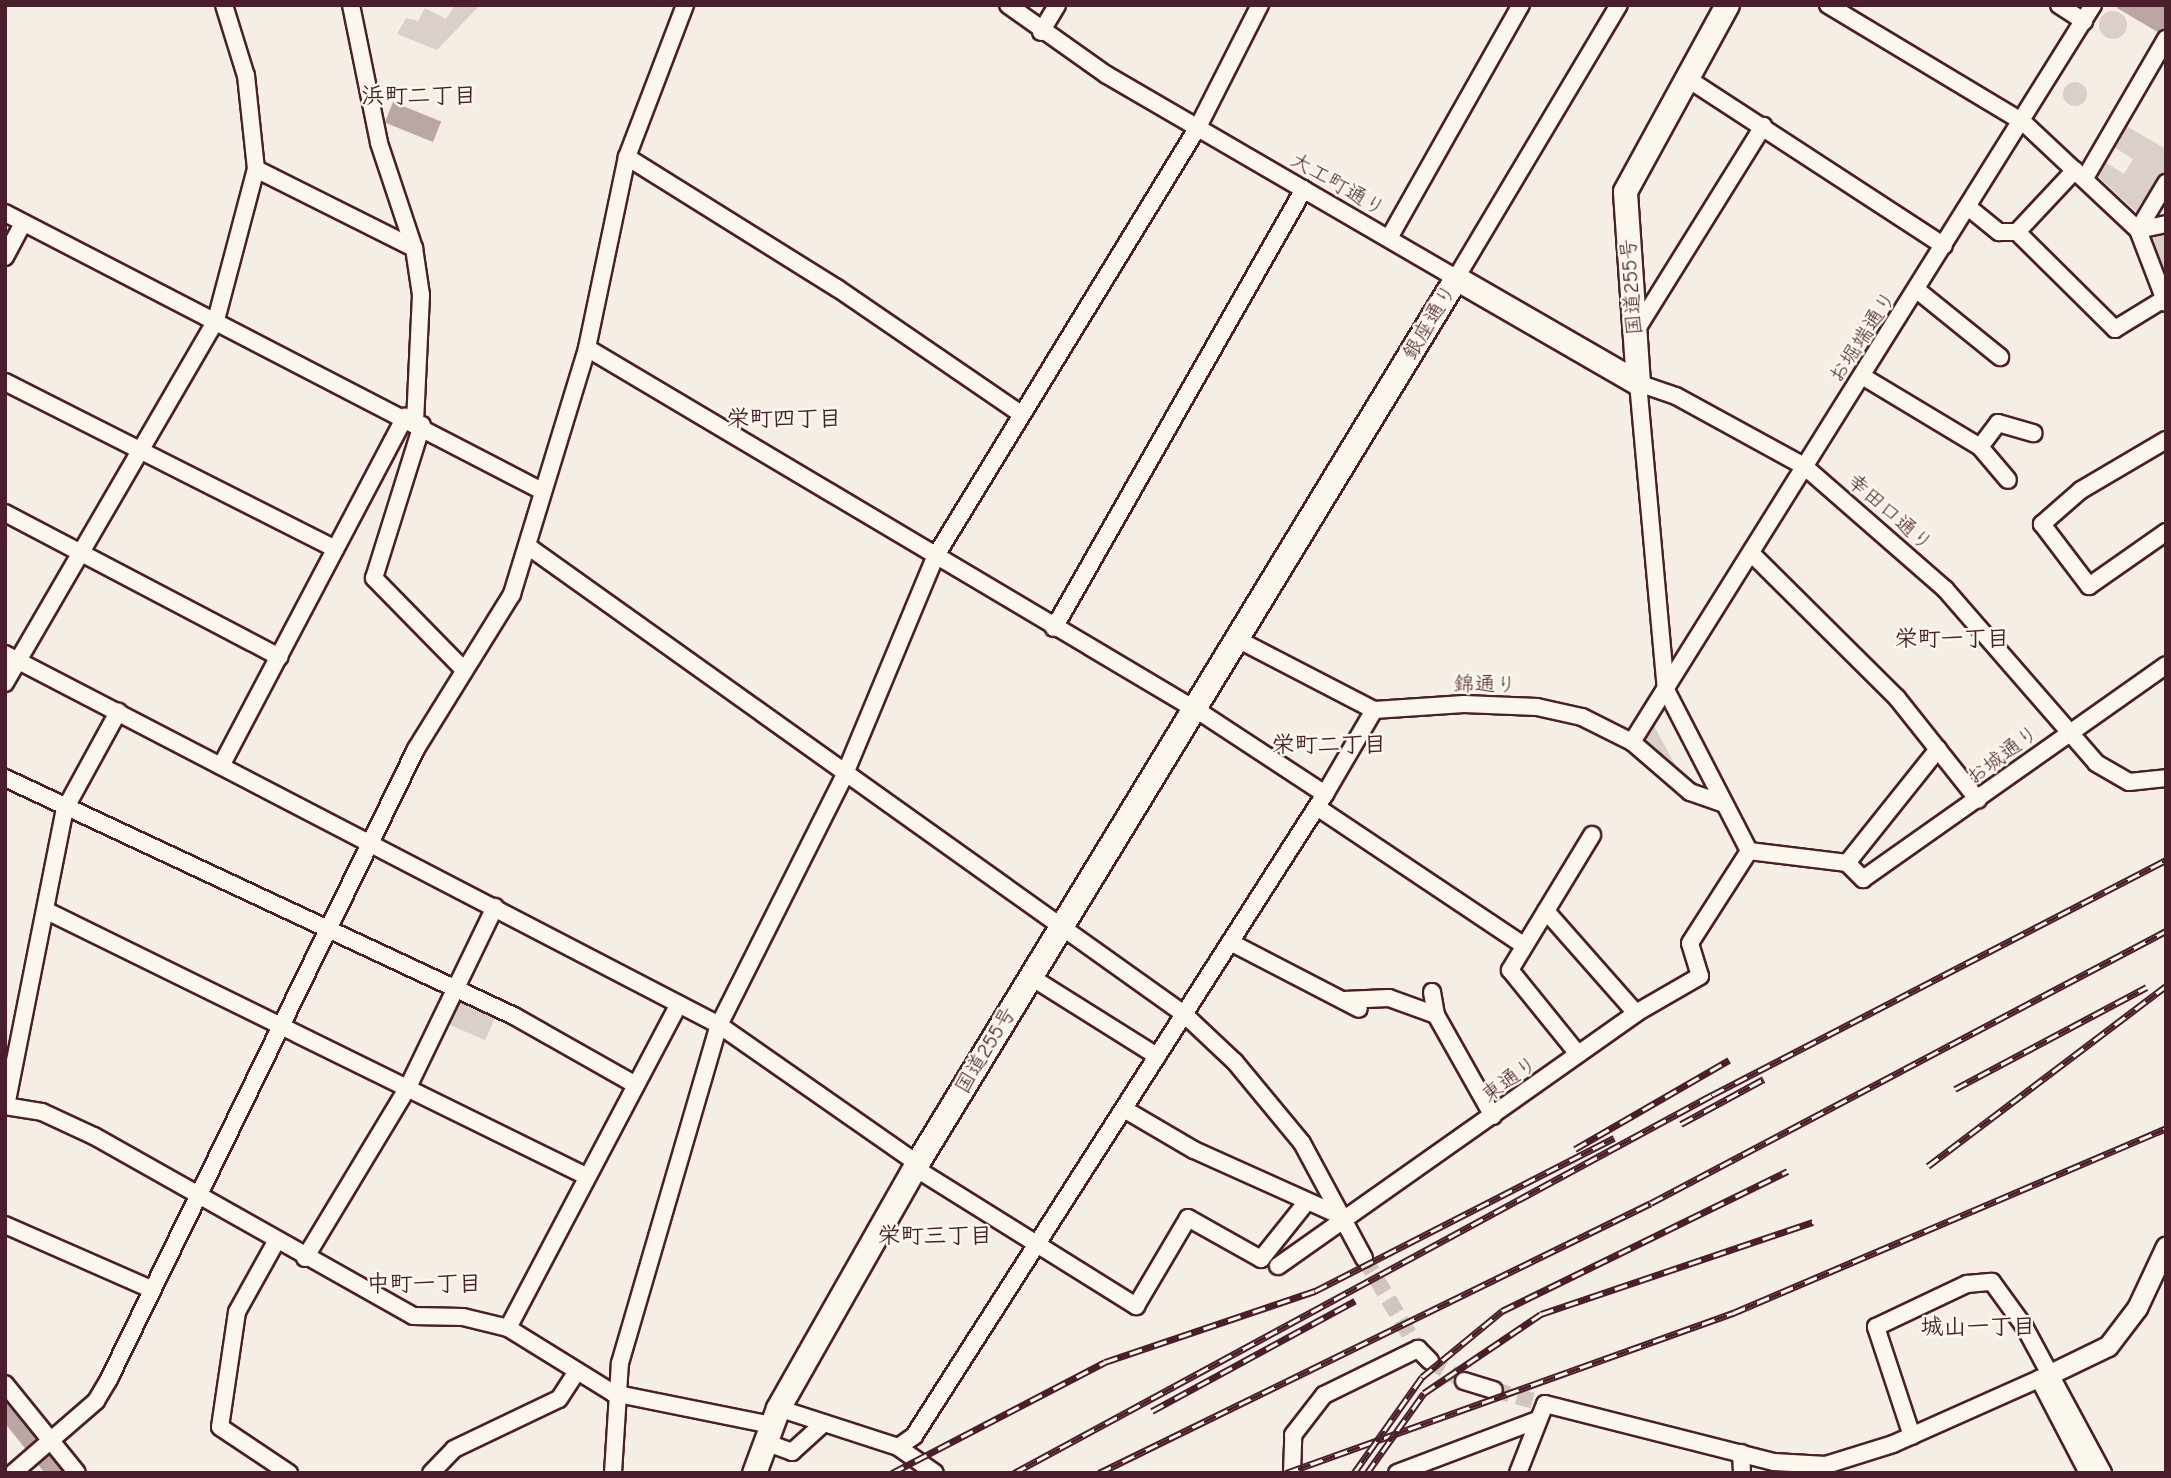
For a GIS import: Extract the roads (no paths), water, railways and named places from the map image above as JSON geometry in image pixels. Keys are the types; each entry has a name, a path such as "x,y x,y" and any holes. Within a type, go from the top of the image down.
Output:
{"highway":[{"name":"国道255号","path":"1638,383 1625,191 1685,77 1727,5"},
{"path":"1456,278 1638,383"},
{"name":"銀座通り","path":"1237,639 1456,278"},
{"name":"国道255号","path":"754,1473 771,1425 916,1165 1237,639"}],"main road":[{"path":"2045,1377 2108,1346 2137,1308 2166,1246"}],"street":[{"path":"5,683 12,657 82,552 216,320 256,169 246,76 224,5"},
{"path":"351,5 376,130 414,248 421,295 414,421 374,578 462,668"},
{"path":"5,1465 12,1473 96,1401 369,842 462,668 512,594 529,547 541,490 587,348 627,157 685,5"},
{"name":"大工町通り","path":"1008,5 1041,32 1456,278"},
{"path":"1041,32 1058,5"},
{"path":"613,1473 613,1393 657,1223 719,1025 844,776 935,557 1198,127 1260,5"},
{"path":"1390,238 1521,5"},
{"name":"銀座通り","path":"1456,278 1619,5"},
{"path":"1828,5 2023,122 2138,230 2165,301 2115,328 2017,232"},
{"path":"2059,5 2084,21"},
{"name":"お堀端通り","path":"1632,743 2023,122 2093,5"},
{"path":"1968,207 1999,232 2017,232 2080,174 2166,39"},
{"path":"1685,77 1944,246"},
{"path":"1635,333 1763,126"},
{"path":"627,157 838,288 1021,414"},
{"path":"256,169 414,248"},
{"path":"2138,230 2166,183"},
{"path":"1054,628 1304,189"},
{"path":"5,213 414,421 541,490"},
{"path":"5,257 23,223"},
{"path":"2138,230 2166,224"},
{"path":"1917,290 2000,357"},
{"path":"587,348 1054,628 1195,709 1523,945"},
{"path":"1862,376 1980,447 2008,480"},
{"path":"5,382 335,549"},
{"path":"1638,383 1666,690 1749,851 1847,863 1938,749"},
{"name":"幸田口通り","path":"1638,383 1675,396 1804,466 1945,589 2068,732 2112,776 2152,783 2166,778"},
{"path":"221,766 335,549 414,421"},
{"path":"1980,447 1998,423 2034,433"},
{"path":"2166,440 2081,490 2042,524 2089,586 2166,532"},
{"path":"5,513 279,657"},
{"path":"529,547 844,776 1184,1014 1273,1103 1345,1218 1364,1258"},
{"path":"1752,554 1897,698 1978,800"},
{"name":"錦通り","path":"1237,639 1374,710 1537,707 1607,727 1632,743 1690,792 1722,803"},
{"path":"12,657 719,1025 1037,1247 1136,1306 1188,1218 1261,1259 1305,1204"},
{"name":"お城通り","path":"1847,863 1863,879 2166,665"},
{"path":"898,1447 914,1436 1037,1247 1321,801 1374,710"},
{"path":"118,712 65,809 49,912 6,1106 65,1121 305,1258 413,1316 463,1317 508,1328 613,1393 771,1425 824,1423 898,1447 934,1473"},
{"path":"5,778 65,809 325,928 455,991 636,1085"},
{"path":"1578,1054 1510,970 1592,835"},
{"name":"東通り","path":"1278,1266 1636,1013 1700,976 1690,943 1749,851"},
{"path":"305,1258 408,1087 495,907"},
{"path":"1546,911 1636,1013"},
{"path":"49,912 586,1176"},
{"path":"1230,942 1359,1009"},
{"path":"1031,977 1157,1056"},
{"path":"1432,992 1436,1015 1493,1116"},
{"path":"1342,1000 1389,998 1436,1015"},
{"path":"508,1328 679,1004"},
{"path":"1124,1109 1305,1204 1345,1218"},
{"path":"5,1225 150,1289"},
{"path":"277,1240 237,1312 220,1427 289,1473"},
{"path":"1912,1436 1877,1335 1882,1320 1967,1284 1992,1282 2103,1473"},
{"path":"1292,1473 1293,1435 1324,1395 1418,1349 1430,1361"},
{"path":"431,1473 454,1449 559,1399 577,1371"},
{"path":"1518,1473 1545,1404 1741,1453 1826,1465 1912,1436 2045,1377"},
{"path":"2045,1377 2088,1473"},
{"path":"1464,1381 1494,1390"},
{"path":"5,1384 77,1473"},
{"path":"1397,1473 1537,1420"},
{"path":"771,1425 792,1452 824,1423"},
{"path":"1741,1453 1742,1473"}],"waterway":[{"path":"5,1404 60,1473"}],"tunnel":[{"path":"1364,1258 1418,1349"},
{"path":"1430,1361 1464,1381"},
{"path":"1494,1390 1545,1404"}],"railway":[{"path":"1014,1473 1712,1095 2166,860"},
{"path":"1099,1473 1651,1203 2166,931"},
{"path":"1928,1166 2166,986"},
{"path":"1955,1089 2147,987"},
{"path":"1575,1149 1729,1060"},
{"path":"1681,1124 1764,1079"},
{"path":"1286,1473 1733,1313 2166,1128"},
{"path":"892,1473 1105,1362 1315,1291 1614,1138"},
{"path":"1354,1473 1422,1377 1502,1311 1788,1171"},
{"path":"1367,1473 1424,1393 1541,1314 1813,1222"},
{"path":"1152,1411 1355,1301"}],"district":[{"name":"浜町二丁目","path":"419,96"},
{"name":"栄町四丁目","path":"784,419"},
{"name":"栄町一丁目","path":"1952,639"},
{"name":"栄町二丁目","path":"1329,745"},
{"name":"栄町三丁目","path":"935,1236"},
{"name":"中町一丁目","path":"424,1284"},
{"name":"城山一丁目","path":"1978,1327"}]}
